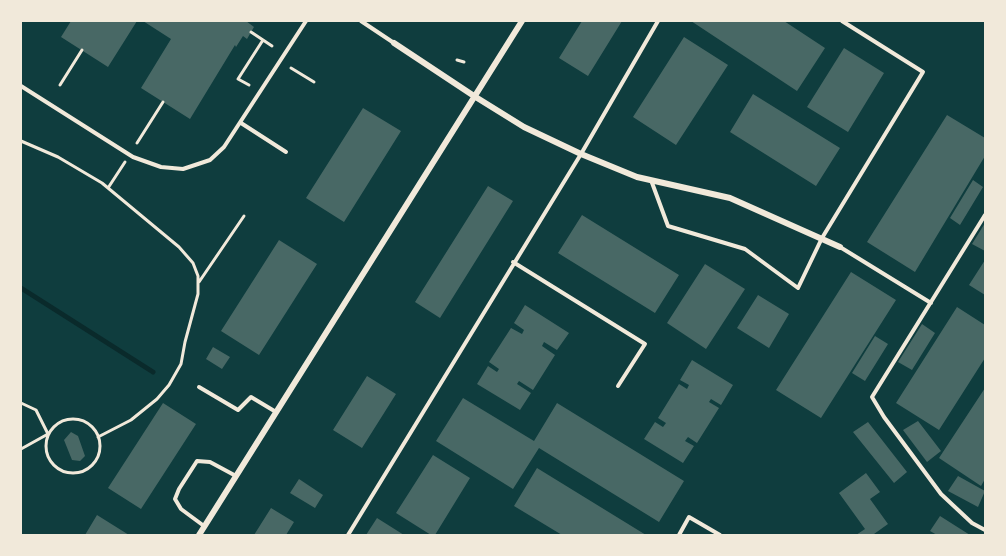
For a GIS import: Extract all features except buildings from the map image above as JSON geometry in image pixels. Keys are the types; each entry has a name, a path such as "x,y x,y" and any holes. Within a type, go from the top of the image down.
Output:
{"street":[{"path":"199,535 522,21"},
{"path":"394,43 524,127 581,154 637,177 730,198 840,246"}],"lane":[{"path":"21,86 133,157 162,167 183,169 210,160 224,147 306,21"},
{"path":"361,21 394,43"},
{"path":"368,26 372,21"},
{"path":"348,535 581,154 658,21"},
{"path":"651,180 668,226 745,249 798,288 822,238 923,72 842,21"},
{"path":"241,123 286,152"},
{"path":"984,527 972,523 941,494 872,397 985,215"},
{"path":"840,246 931,303"},
{"path":"513,262 645,344 618,386"},
{"path":"199,387 238,410 251,397 276,412"},
{"path":"204,526 181,509 175,499 179,489 197,461 210,462 236,476"},
{"path":"679,535 689,517 720,535"}],"path":[{"path":"251,32 272,45"},
{"path":"249,85 238,80 264,40"},
{"path":"60,85 82,50"},
{"path":"457,60 464,62"},
{"path":"291,68 314,82"},
{"path":"137,143 163,102"},
{"path":"21,141 73,166 108,188 179,247 193,263 198,276 198,294 184,342 181,364 169,385 157,399 132,420 98,437"},
{"path":"108,188 125,162"},
{"path":"198,284 244,216"},
{"path":"21,403 36,410 48,434 46,449 53,464 67,472 82,471 90,467 98,453 98,437 91,425 78,419 58,423 48,434 21,449"}],"waterway":[{"path":"21,288 153,372"}]}
